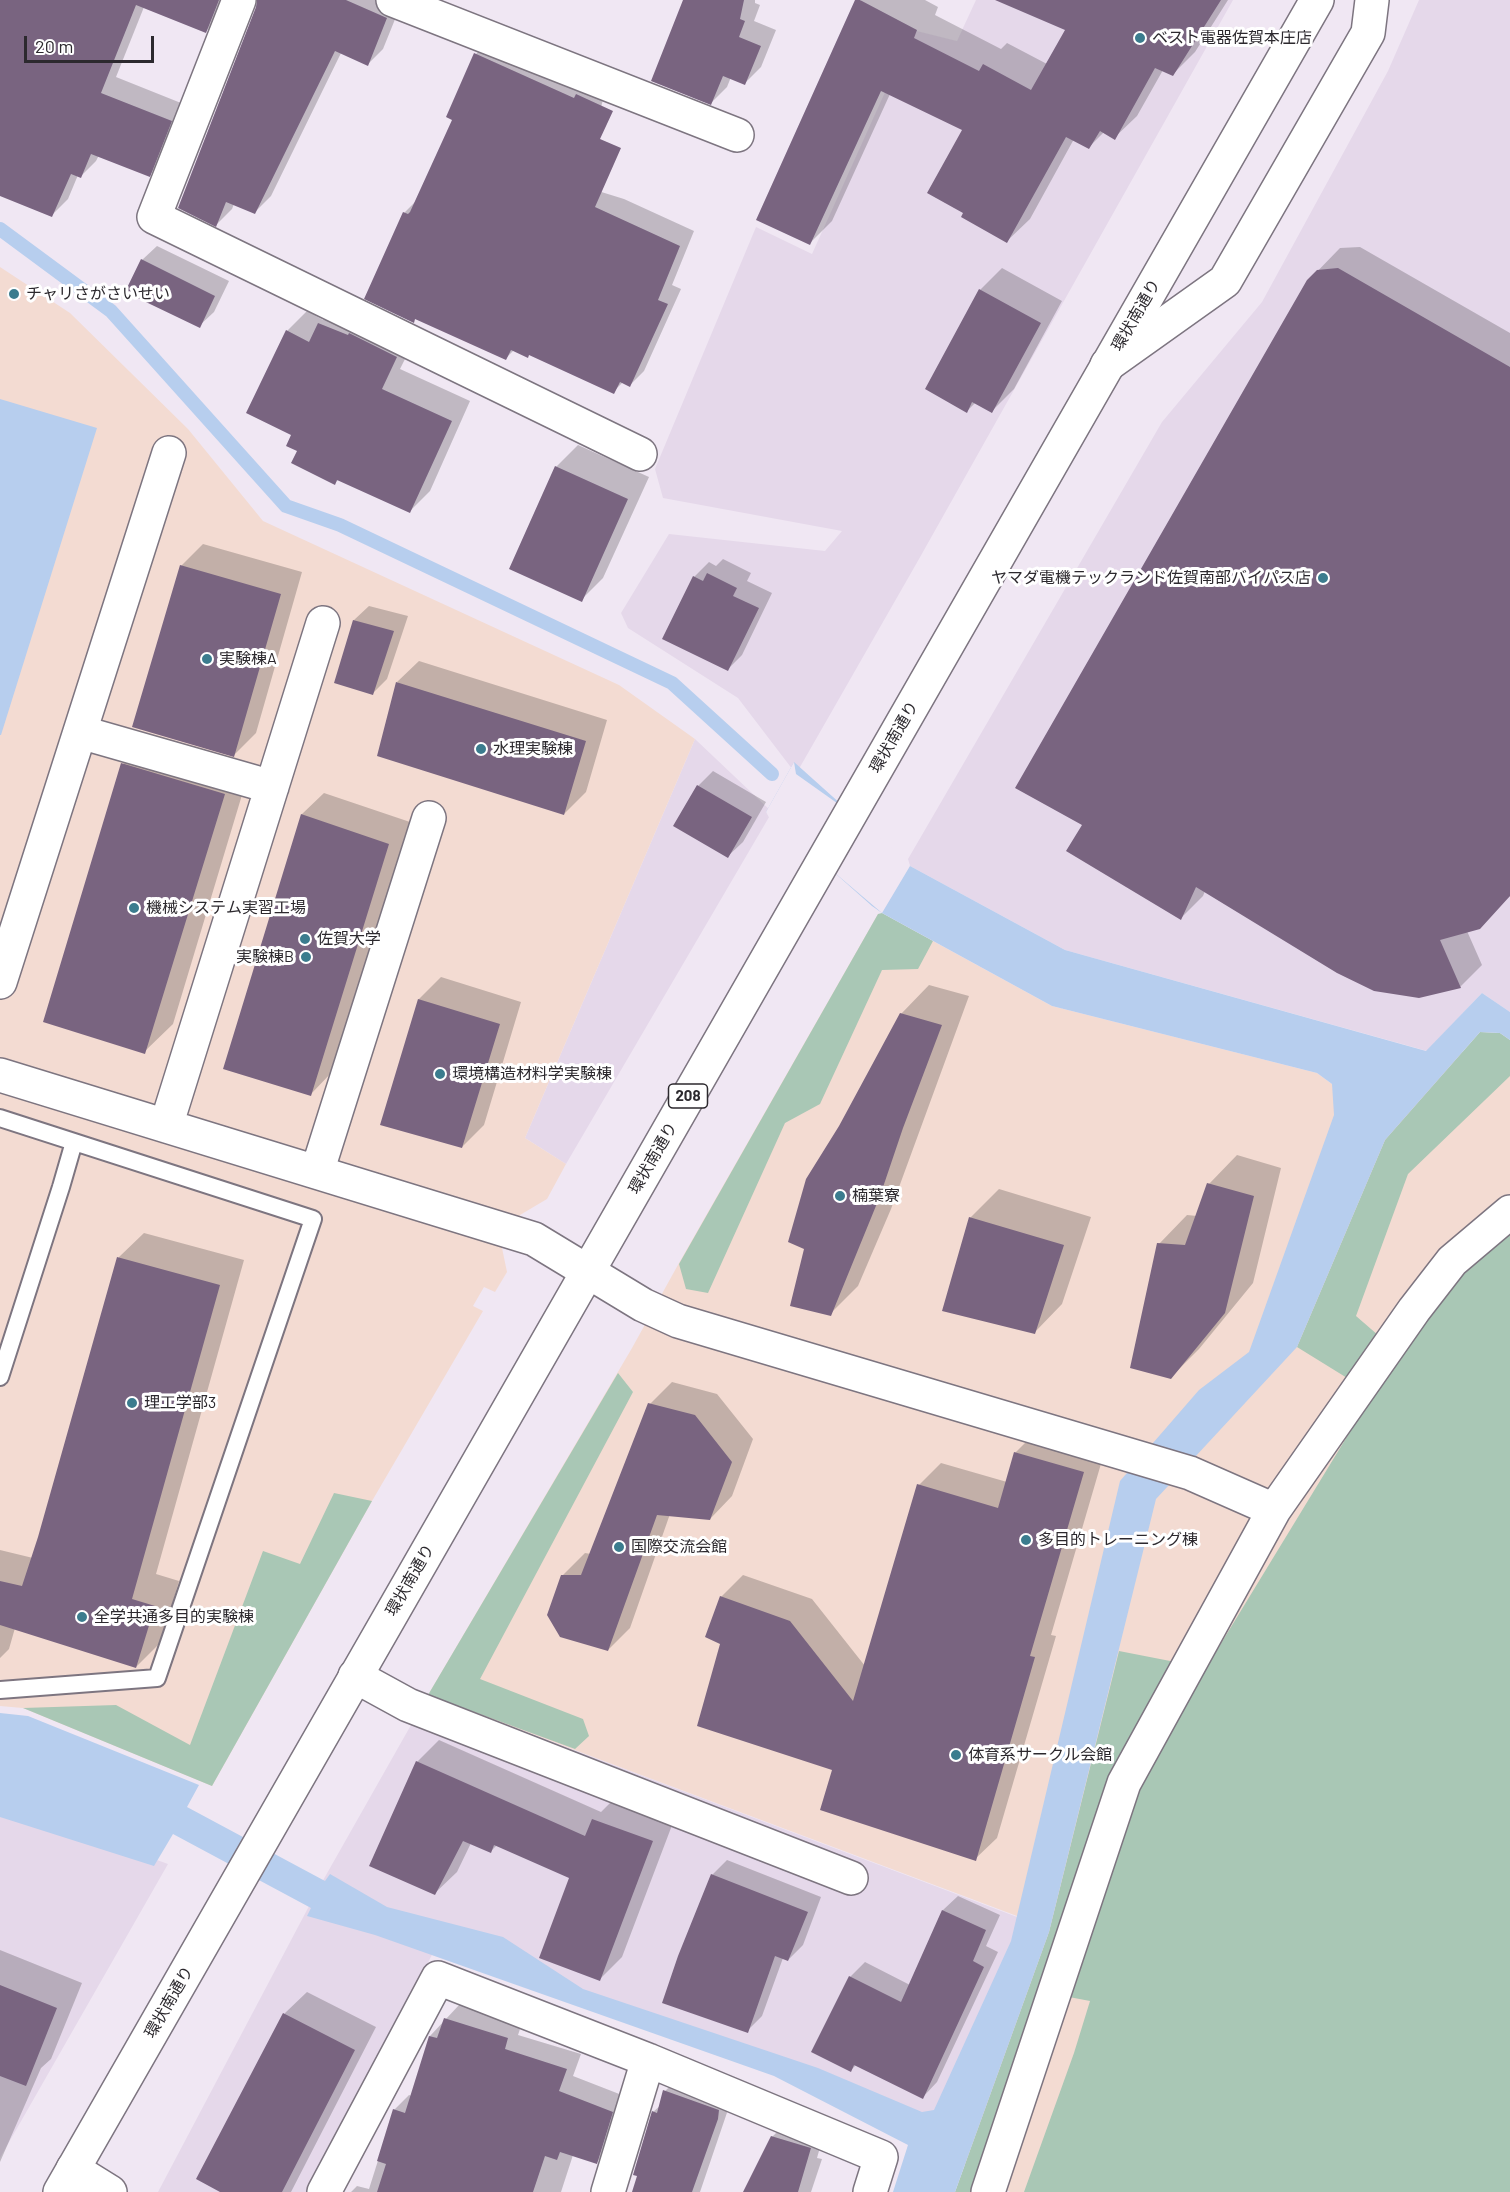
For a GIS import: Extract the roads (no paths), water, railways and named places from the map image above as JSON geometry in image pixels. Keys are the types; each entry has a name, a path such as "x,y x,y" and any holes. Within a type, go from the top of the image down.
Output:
{"main road":[{"path":"239,0 154,217 640,454"},
{"path":"393,0 737,135"},
{"name":"環状南通り","path":"67,2181 1317,0"},
{"path":"1107,365 1225,281 1368,33 1372,0"},
{"path":"0,982 169,453"},
{"path":"166,1126 323,623"},
{"path":"80,732 272,787"},
{"path":"317,1172 429,818"},
{"path":"0,1075 534,1239 643,1305 678,1321 1190,1473 1274,1510"},
{"path":"988,2192 1124,1783 1274,1510 1414,1310 1452,1261 1510,1212"},
{"path":"355,1676 408,1705 851,1878"},
{"path":"324,2192 438,1978 648,2060 881,2157 870,2192"},
{"path":"608,2192 648,2060"},
{"path":"67,2181 110,2192"}],"lane":[{"path":"0,1118 313,1219 157,1678 0,1690"},
{"path":"0,1377 74,1142"}],"water":[{"path":"0,399 97,428 1,735 0,735"},
{"path":"794,762 910,866 1065,950 1426,1051 1482,993 1510,1012 1510,1040 1500,1033 1480,1032 1385,1140 1297,1347 1156,1499 1049,1932 955,2192 893,2192 908,2145 774,2076 375,1935 307,1916 311,1908 173,1834 154,1866 0,1817 0,1713 28,1716 199,1785 187,1807 325,1881 330,1874 387,1907 503,1937 583,1989 818,2068 922,2112 934,2110 1011,1941 1120,1481 1199,1390 1249,1352 1334,1115 1332,1084 1317,1073 1052,1006 882,913 766,812"}],"waterway":[{"path":"0,229 111,311 286,506 340,525 672,683 772,774"}],"place":[{"name":"ベスト電器佐賀本庄店","path":"1140,38"},
{"name":"チャリさがさいせい","path":"14,294"},
{"name":"ヤマダ電機テックランド佐賀南部バイパス店","path":"1323,578"},
{"name":"実験棟A","path":"207,659"},
{"name":"水理実験棟","path":"481,749"},
{"name":"機械システム実習工場","path":"134,908"},
{"name":"佐賀大学","path":"305,939"},
{"name":"実験棟B","path":"306,957"},
{"name":"環境構造材料学実験棟","path":"440,1074"},
{"name":"楠葉寮","path":"840,1196"},
{"name":"理工学部3","path":"132,1403"},
{"name":"多目的トレーニング棟","path":"1026,1540"},
{"name":"国際交流会館","path":"619,1547"},
{"name":"全学共通多目的実験棟","path":"82,1617"},
{"name":"体育系サークル会館","path":"956,1755"}]}
